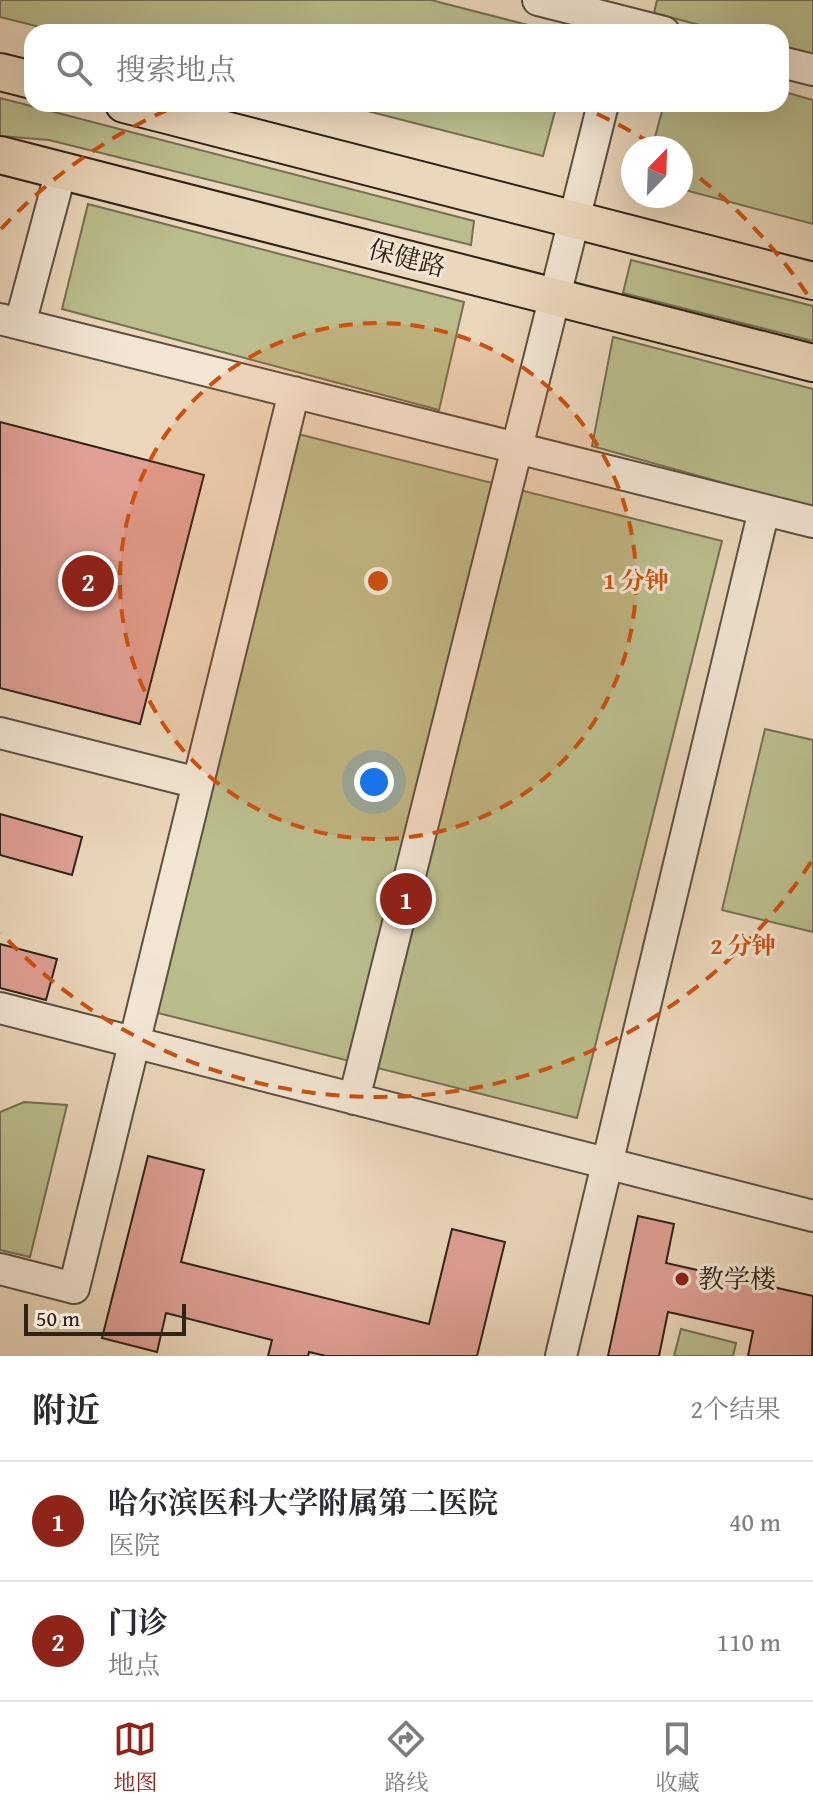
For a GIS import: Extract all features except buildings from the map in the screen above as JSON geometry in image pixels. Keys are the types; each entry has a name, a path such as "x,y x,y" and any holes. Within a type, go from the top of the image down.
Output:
{"main road":[{"path":"0,72 24,78"},
{"path":"155,112 813,281"},
{"name":"保健路","path":"0,155 813,363"}],"street":[{"path":"538,0 625,18"},
{"path":"789,64 813,70"},
{"path":"354,1099 601,112"},
{"path":"61,171 10,321 813,522"},
{"path":"1,1272 74,1288 294,392"},
{"path":"561,1356 764,510"},
{"path":"0,733 198,783"},
{"path":"0,1008 813,1216"}],"green space":[{"path":"0,0 431,0 524,24 28,24 0,17"},
{"path":"657,0 813,0 813,55 789,48 789,24 696,24 654,13"},
{"path":"789,93 813,100 813,224 693,192 693,136 655,136 662,112 789,112"},
{"path":"0,98 24,104 24,112 54,112 474,221 471,245 49,140 0,136"},
{"path":"371,112 555,112 543,156"},
{"path":"88,204 464,302 439,410 62,309"},
{"path":"631,260 813,306 813,341 623,293"},
{"path":"613,337 813,389 813,508 592,446"},
{"path":"298,434 722,541 577,1118 154,1012"},
{"path":"765,729 813,740 813,932 722,910"},
{"path":"24,1102 67,1105 30,1257 0,1250 0,1112"},
{"path":"681,1329 736,1343 733,1356 674,1356"}],"place":[{"name":"门诊","path":"88,581"},
{"name":"哈尔滨医科大学附属第二医院","path":"406,899"},
{"name":"教学楼","path":"682,1279"}]}
